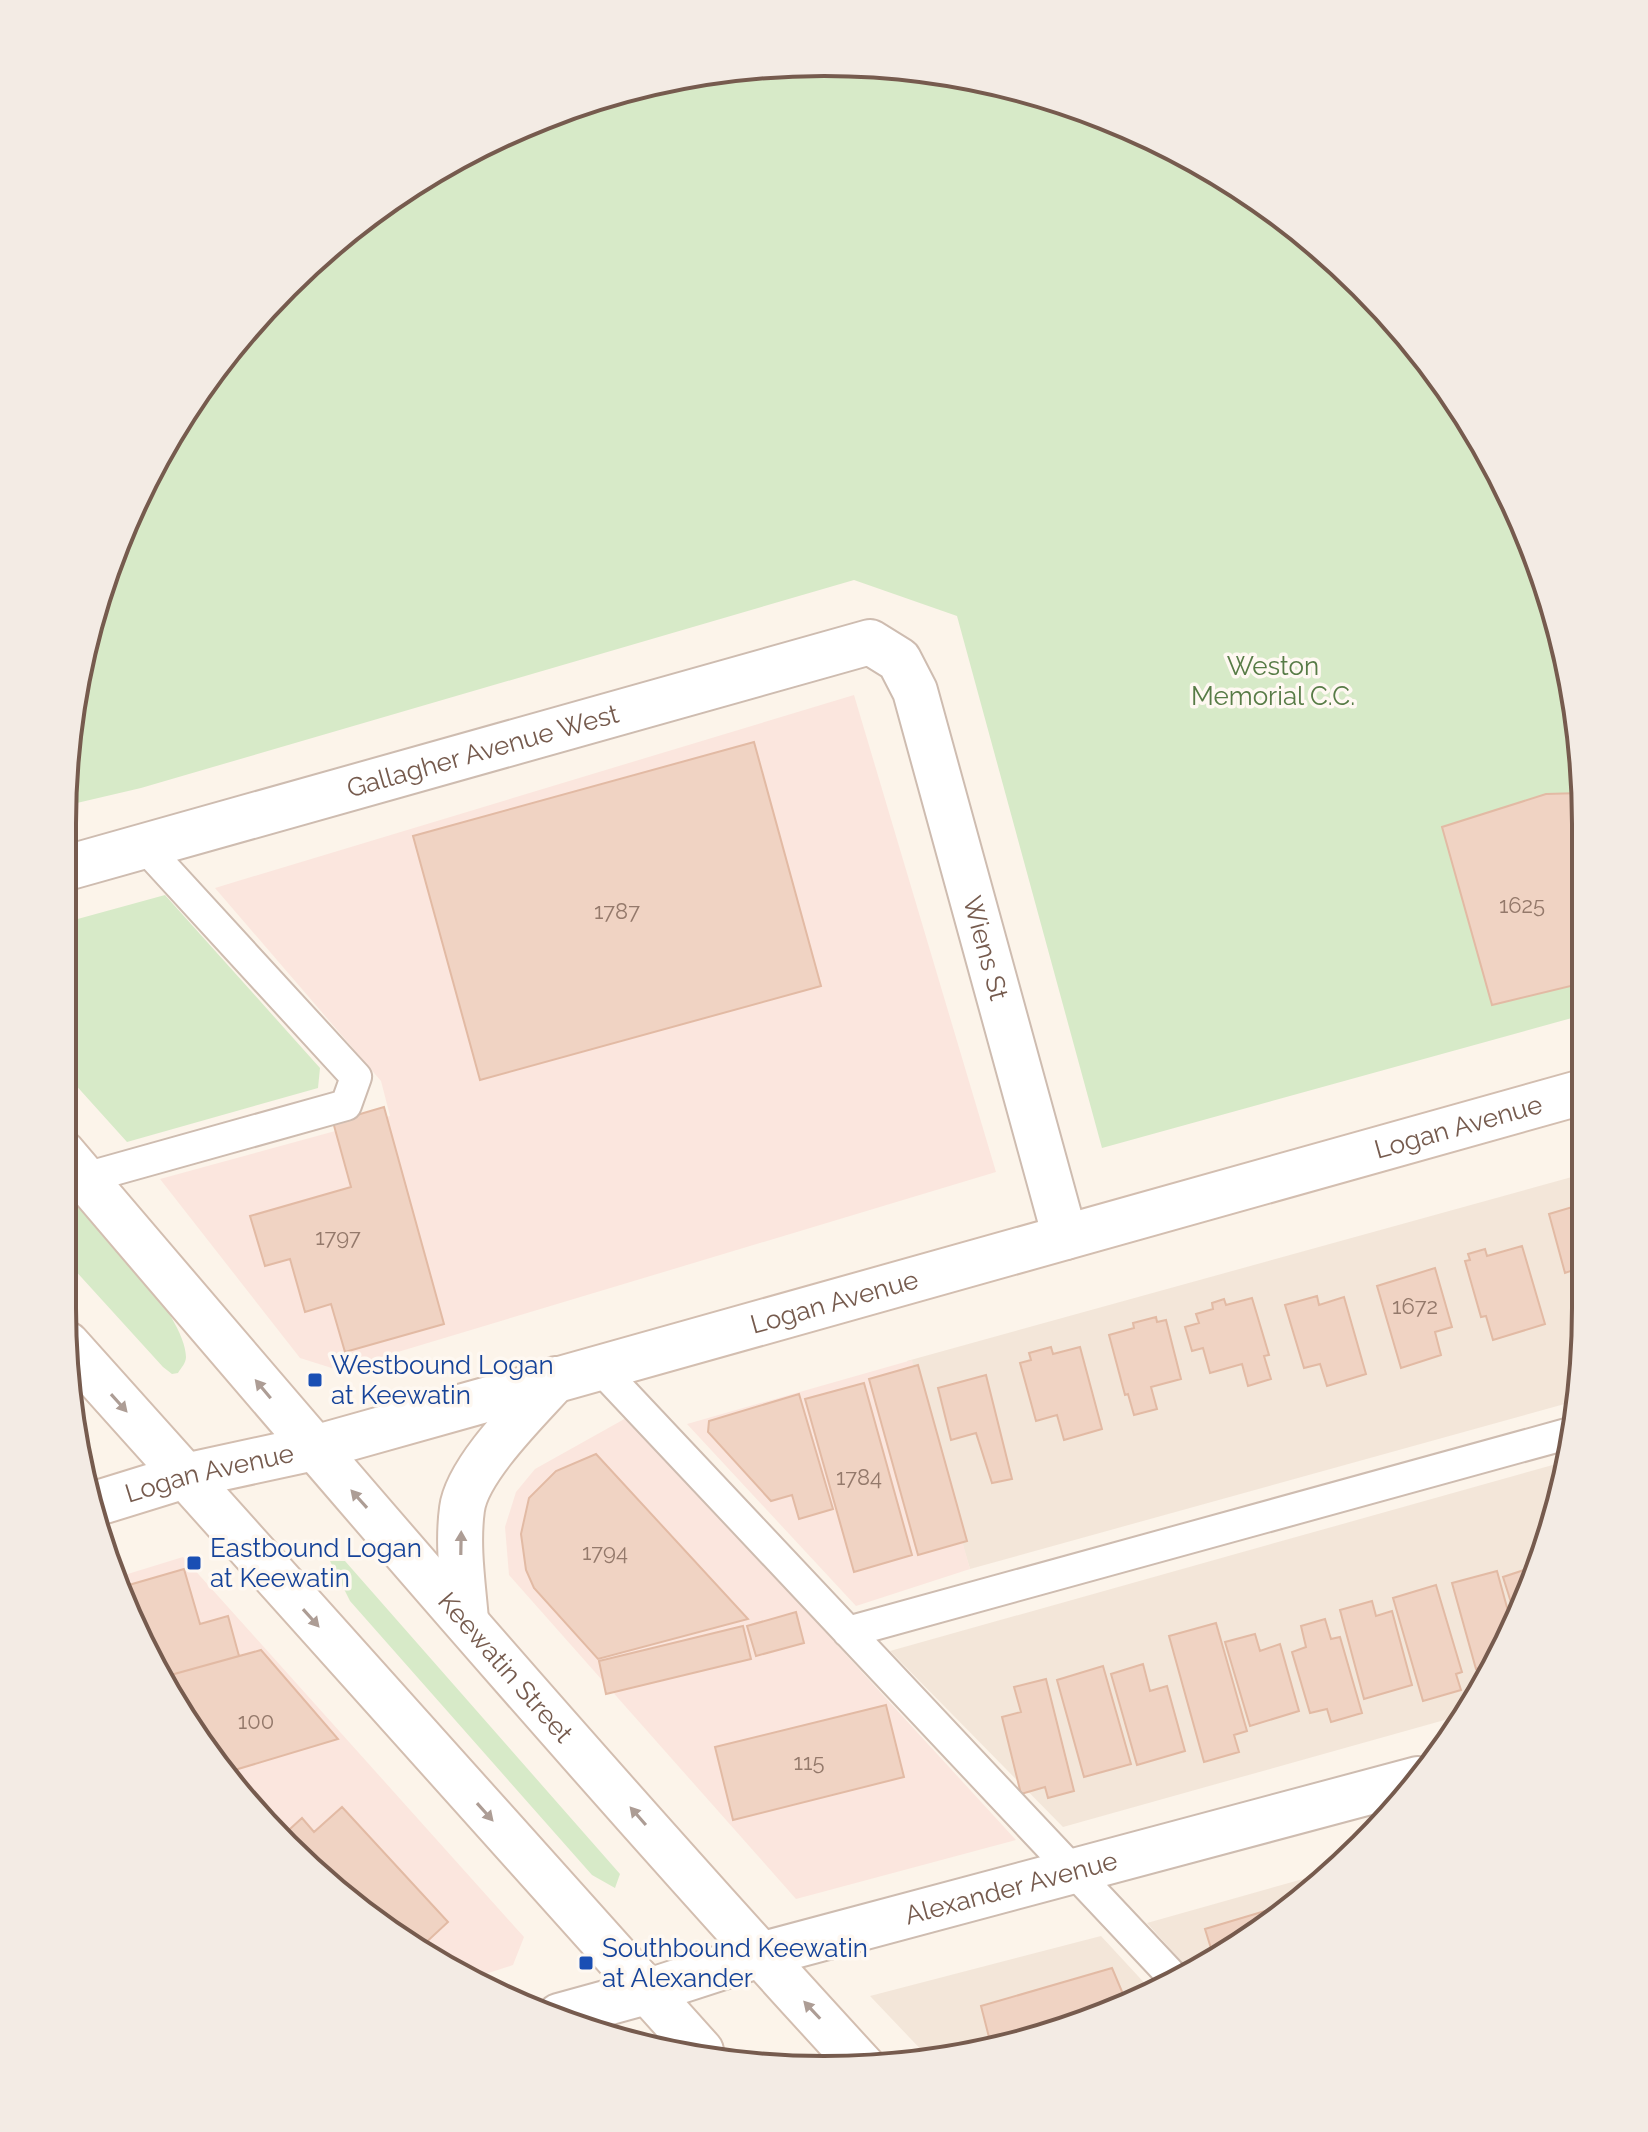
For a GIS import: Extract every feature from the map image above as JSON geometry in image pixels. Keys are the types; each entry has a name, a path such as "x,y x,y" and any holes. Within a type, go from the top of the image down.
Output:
{"main road":[{"name":"Gallagher Avenue West","path":"76,866 870,642 899,660"},
{"name":"Wiens St","path":"899,660 915,691 1065,1237"},
{"name":"Logan Avenue","path":"101,1502 185,1476 314,1448 1572,1095"},
{"name":"Keewatin Street","path":"76,1167 314,1448 760,1955 852,2055"},
{"path":"78,1356 695,2045"},
{"path":"466,1620 461,1554 462,1505 484,1461 557,1378"},
{"name":"Alexander Avenue","path":"573,2012 760,1955 1400,1784"}],"lane":[{"path":"76,1165 346,1105 356,1077 145,847"},
{"path":"599,1367 1168,1972"},
{"path":"848,1632 1561,1436"}],"shaded area":[{"path":"854,695 996,1172 338,1370 300,1358 160,1179 390,1116 381,1081 215,888"},
{"path":"1572,1177 1572,1308 1566,1404 970,1569 907,1361"},
{"path":"912,1360 970,1569 856,1606 687,1424"},
{"path":"628,1417 1016,1840 796,1899 509,1575 505,1527 516,1492 535,1469"},
{"path":"1556,1464 1547,1502 1515,1594 1495,1639 1449,1719 1063,1827 890,1651"},
{"path":"183,1557 524,1937 513,1965 484,1974 450,1956 369,1901 295,1837 262,1801 202,1724 153,1639 126,1575"},
{"path":"1307,1878 1240,1930 1183,1964 1147,1923"},
{"path":"1101,1936 1145,1983 1018,2031 921,2050 870,1996"}],"green space":[{"name":"Weston Memorial C.C.","path":"824,76 922,82 1018,101 1110,133 1155,153 1240,202 1317,262 1353,295 1386,331 1446,408 1495,493 1515,538 1547,630 1558,678 1570,775 1572,1018 1102,1148 957,616 854,580 141,788 77,803 82,726 90,678 116,584 153,493 202,408 262,331 331,262 408,202 450,176 538,133 630,101 726,82 775,78"},
{"path":"165,895 320,1068 318,1088 127,1142 76,1085 76,919"},
{"path":"76,1200 135,1267 171,1316 182,1338 186,1357 178,1373 172,1374 76,1271"},
{"path":"330,1561 345,1561 620,1874 615,1888 592,1875 350,1601"}],"building":[{"path":"754,742 821,986 480,1080 413,836"},
{"path":"1571,793 1572,986 1492,1005 1442,827 1546,794"},
{"path":"384,1107 444,1324 345,1352 331,1304 305,1312 290,1259 265,1266 250,1216 351,1187 333,1122"},
{"path":"1572,1207 1572,1270 1565,1273 1549,1214"},
{"path":"1522,1246 1545,1324 1493,1340 1486,1316 1481,1317 1465,1261 1470,1260 1468,1254 1485,1249 1487,1256"},
{"path":"1435,1268 1452,1327 1435,1332 1441,1355 1401,1368 1377,1286"},
{"path":"1317,1296 1319,1305 1344,1297 1366,1374 1327,1386 1320,1364 1304,1368 1285,1305"},
{"path":"1252,1298 1269,1355 1264,1356 1271,1379 1248,1386 1242,1364 1210,1373 1203,1348 1192,1351 1185,1327 1199,1323 1196,1314 1213,1309 1212,1303 1224,1299 1226,1305"},
{"path":"1156,1317 1157,1322 1166,1320 1181,1379 1151,1387 1157,1409 1134,1415 1128,1394 1125,1395 1109,1335 1134,1328 1133,1323"},
{"path":"1051,1347 1053,1354 1080,1347 1102,1429 1064,1440 1057,1415 1036,1421 1020,1363 1031,1360 1029,1353"},
{"path":"918,1365 967,1541 918,1555 869,1379"},
{"path":"986,1375 1012,1479 992,1483 976,1433 951,1440 938,1388"},
{"path":"864,1383 912,1555 854,1572 805,1399"},
{"path":"799,1394 833,1509 799,1519 792,1495 771,1501 708,1432 709,1421"},
{"path":"596,1454 748,1619 598,1659 534,1588 526,1570 521,1534 529,1498 556,1471"},
{"path":"184,1569 200,1624 228,1616 239,1656 172,1675 130,1585"},
{"path":"1524,1570 1511,1603 1503,1577"},
{"path":"1497,1571 1508,1610 1479,1668 1476,1669 1452,1583"},
{"path":"1436,1585 1462,1672 1456,1674 1461,1690 1423,1701 1393,1598"},
{"path":"1372,1601 1376,1616 1392,1611 1412,1685 1364,1699 1340,1610"},
{"path":"796,1612 804,1643 756,1656 747,1626"},
{"path":"1325,1619 1331,1639 1340,1637 1362,1713 1331,1722 1327,1709 1310,1713 1292,1652 1306,1647 1301,1626"},
{"path":"1216,1623 1247,1731 1234,1735 1239,1752 1204,1762 1169,1636"},
{"path":"743,1626 751,1659 606,1694 599,1661"},
{"path":"1255,1634 1260,1651 1280,1644 1299,1711 1250,1726 1225,1642"},
{"path":"261,1650 338,1739 236,1770 202,1724 172,1675"},
{"path":"1143,1664 1150,1691 1167,1686 1185,1751 1137,1765 1111,1674"},
{"path":"1103,1666 1131,1764 1084,1777 1057,1680"},
{"path":"1046,1679 1074,1791 1048,1798 1045,1787 1021,1794 1002,1717 1021,1712 1014,1687"},
{"path":"886,1705 904,1777 733,1820 715,1747"},
{"path":"342,1807 448,1922 427,1942 408,1930 331,1870 289,1830 302,1818 314,1832"},
{"path":"1265,1911 1265,1911 1211,1948 1205,1929"},
{"path":"1112,1968 1123,1993 1064,2016 989,2038 981,2006"}],"place":[{"name":"Westbound Logan at Keewatin","path":"315,1380"},
{"name":"Eastbound Logan at Keewatin","path":"194,1563"},
{"name":"Southbound Keewatin at Alexander","path":"586,1963"}]}
